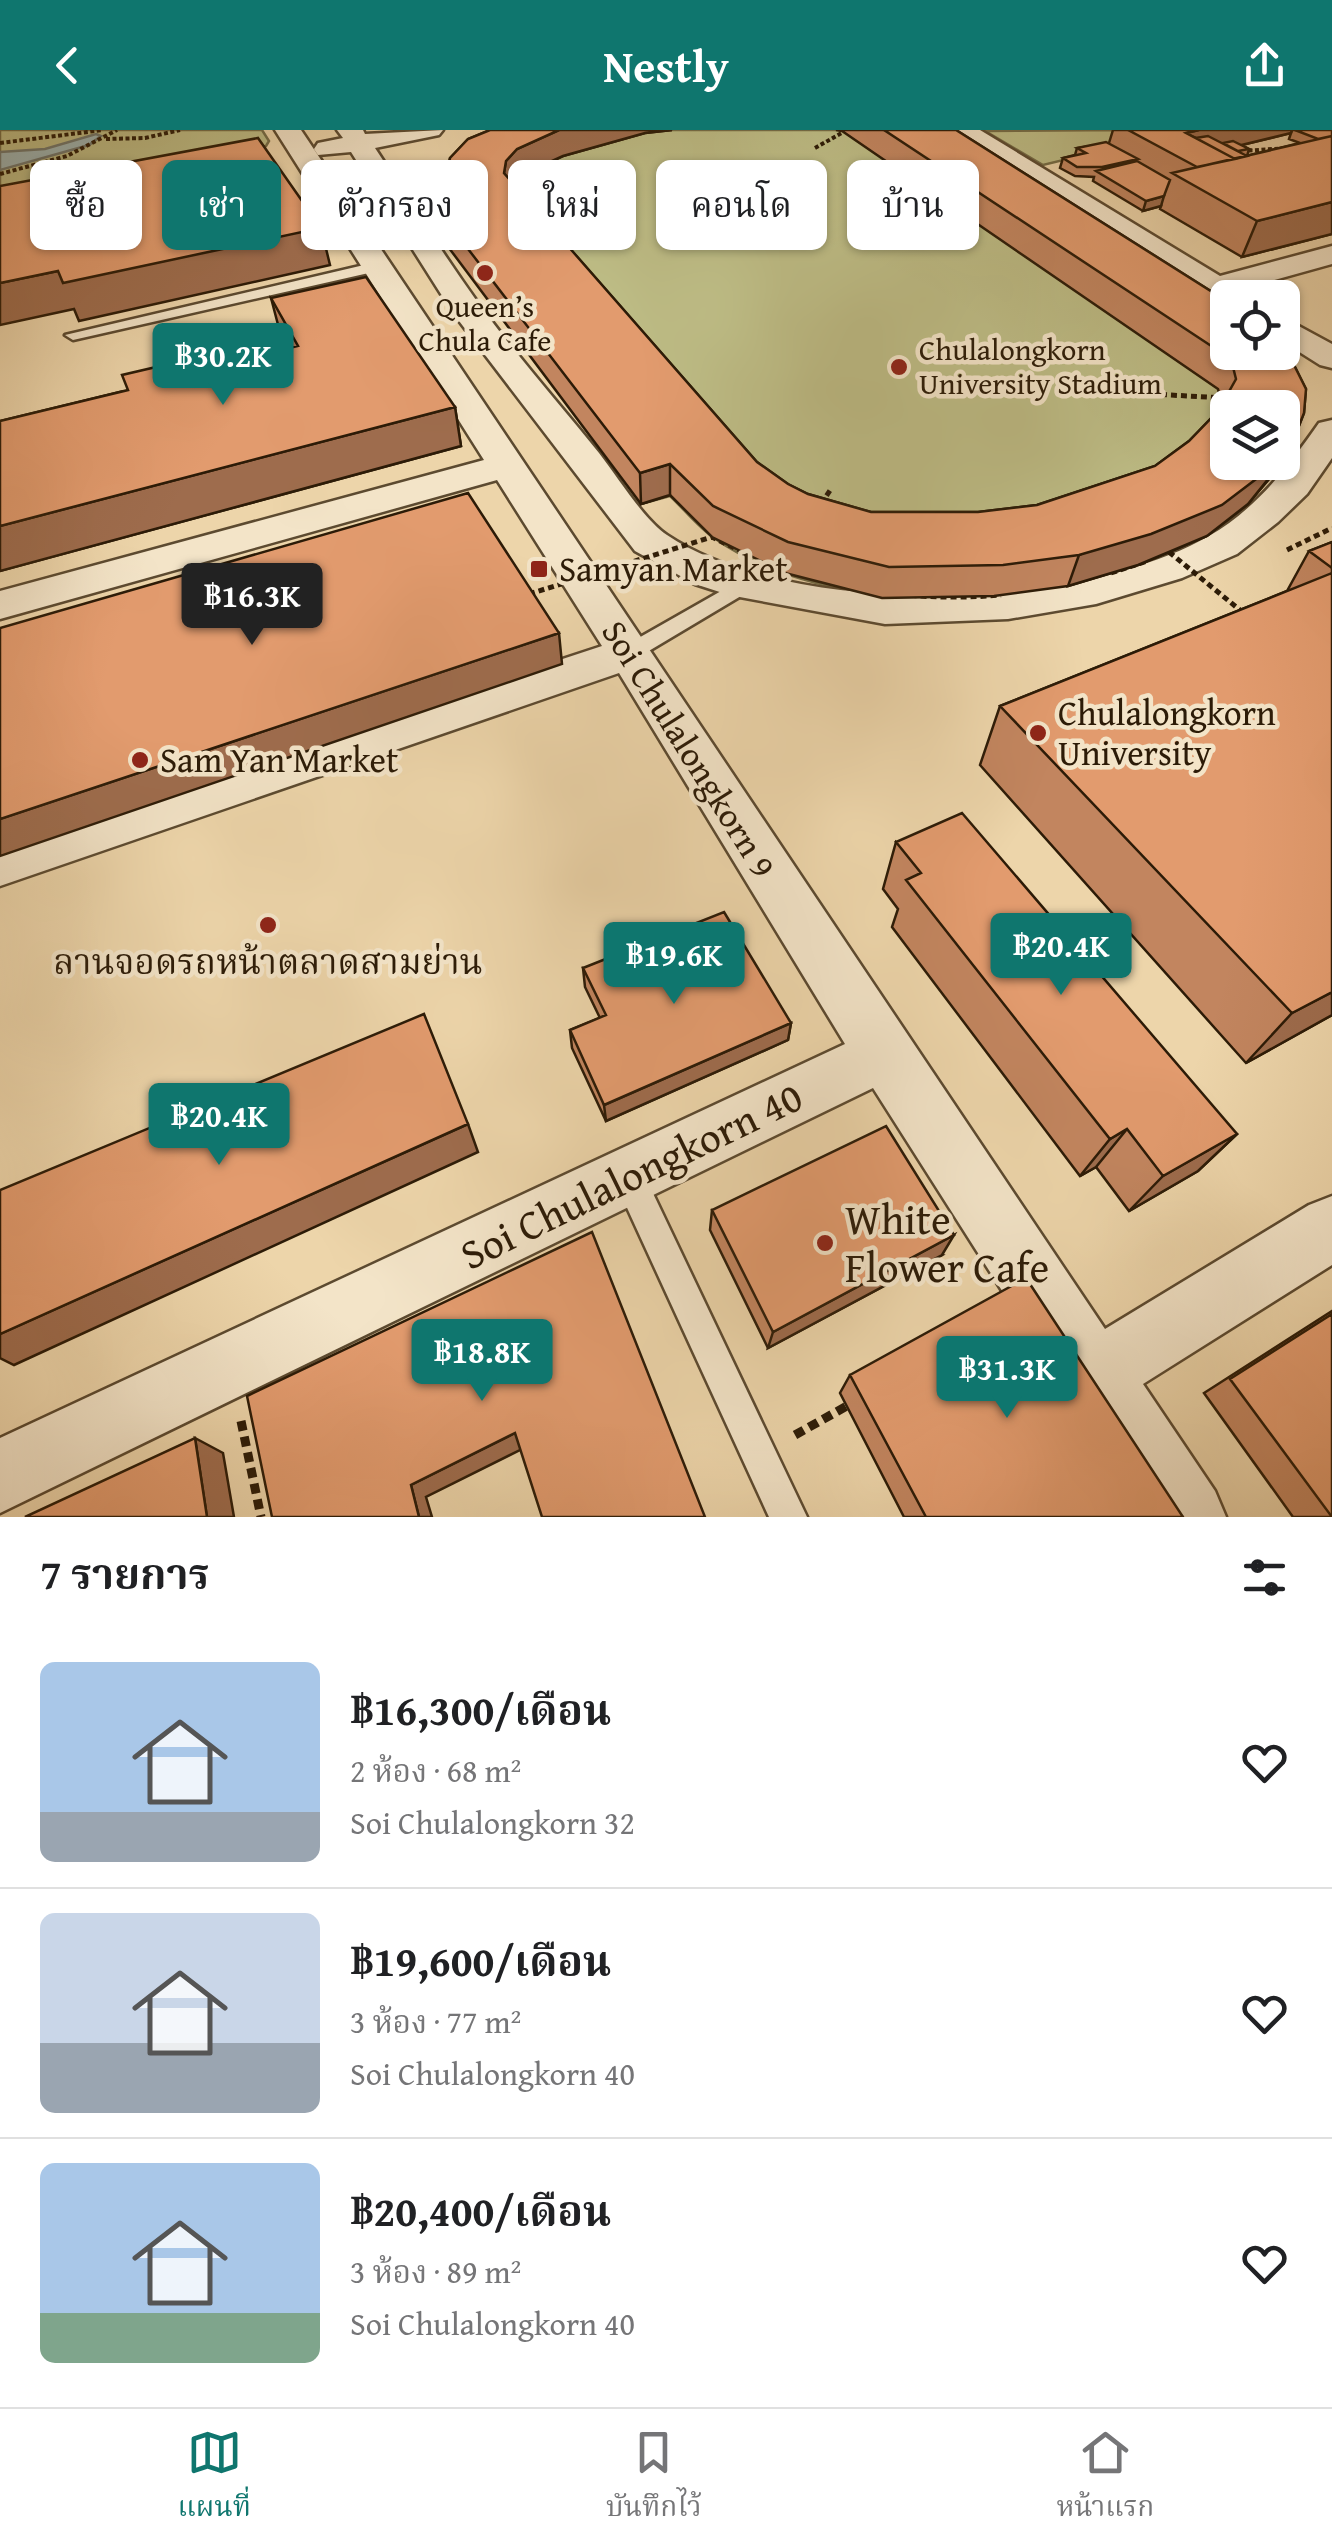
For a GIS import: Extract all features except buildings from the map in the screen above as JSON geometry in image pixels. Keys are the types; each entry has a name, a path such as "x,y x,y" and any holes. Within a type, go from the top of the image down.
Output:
{"street":[{"path":"266,160 296,142 430,130"},
{"path":"962,130 1210,282"},
{"path":"354,137 369,160"},
{"name":"Soi Chulalongkorn 9","path":"296,142 884,1054 1189,1517"},
{"path":"427,250 464,306 649,542 680,562 762,578 884,610 994,606 1081,594 1144,577 1222,545 1264,514 1294,486 1332,431"},
{"path":"1260,280 1332,255"},
{"path":"1300,338 1332,358"},
{"path":"0,606 505,466"},
{"path":"0,865 629,653"},
{"name":"Soi Chulalongkorn 40","path":"0,1476 884,1054"},
{"path":"1096,1374 1332,1228"}],"lane":[{"path":"73,335 378,267"},
{"path":"629,653 762,578"},
{"path":"628,1175 788,1517"}],"path":[{"path":"0,144 103,130"},
{"path":"0,174 67,156 118,130"},
{"path":"105,139 145,138 180,130"},
{"path":"816,148 847,130"},
{"path":"1235,153 1267,148 1294,150"},
{"path":"1151,394 1210,397"},
{"path":"1259,491 1268,480"},
{"path":"812,518 832,489"},
{"path":"1284,552 1332,528"},
{"path":"520,597 712,537 784,573 882,598 1012,594"},
{"path":"1102,576 1182,547"},
{"path":"1169,552 1250,618"},
{"path":"230,1366 261,1517"},
{"path":"760,1456 864,1397"}],"shaded area":[{"path":"0,130 262,130 269,141 266,146 188,160 162,160 162,165 142,168 142,160 30,160 30,189 0,194"},
{"name":"Chulalongkorn University Stadium","path":"562,130 909,130 952,160 847,160 847,250 979,250 979,179 1210,339 1210,370 1245,370 1265,390 1210,390 1210,480 1268,480 1238,512 1204,538 1110,574 1054,587 995,595 873,593 815,583 762,564 714,538 670,496 641,504 475,250 488,250 488,180 508,166 508,250 636,250 636,160 517,160"},
{"path":"1127,130 1146,140 1043,165 985,131"}],"water":[{"path":"96,134 101,136 89,145 0,170 0,152 45,149"}],"place":[{"name":"Queen’s Chula Cafe","path":"485,273"},
{"name":"Chulalongkorn University Stadium","path":"899,367"},
{"name":"Samyan Market","path":"539,569"},
{"name":"Chulalongkorn University","path":"1038,733"},
{"name":"Sam Yan Market","path":"140,760"},
{"name":"ลานจอดรถหน้าตลาดสามย่าน","path":"268,925"},
{"name":"White Flower Cafe","path":"825,1243"}]}
